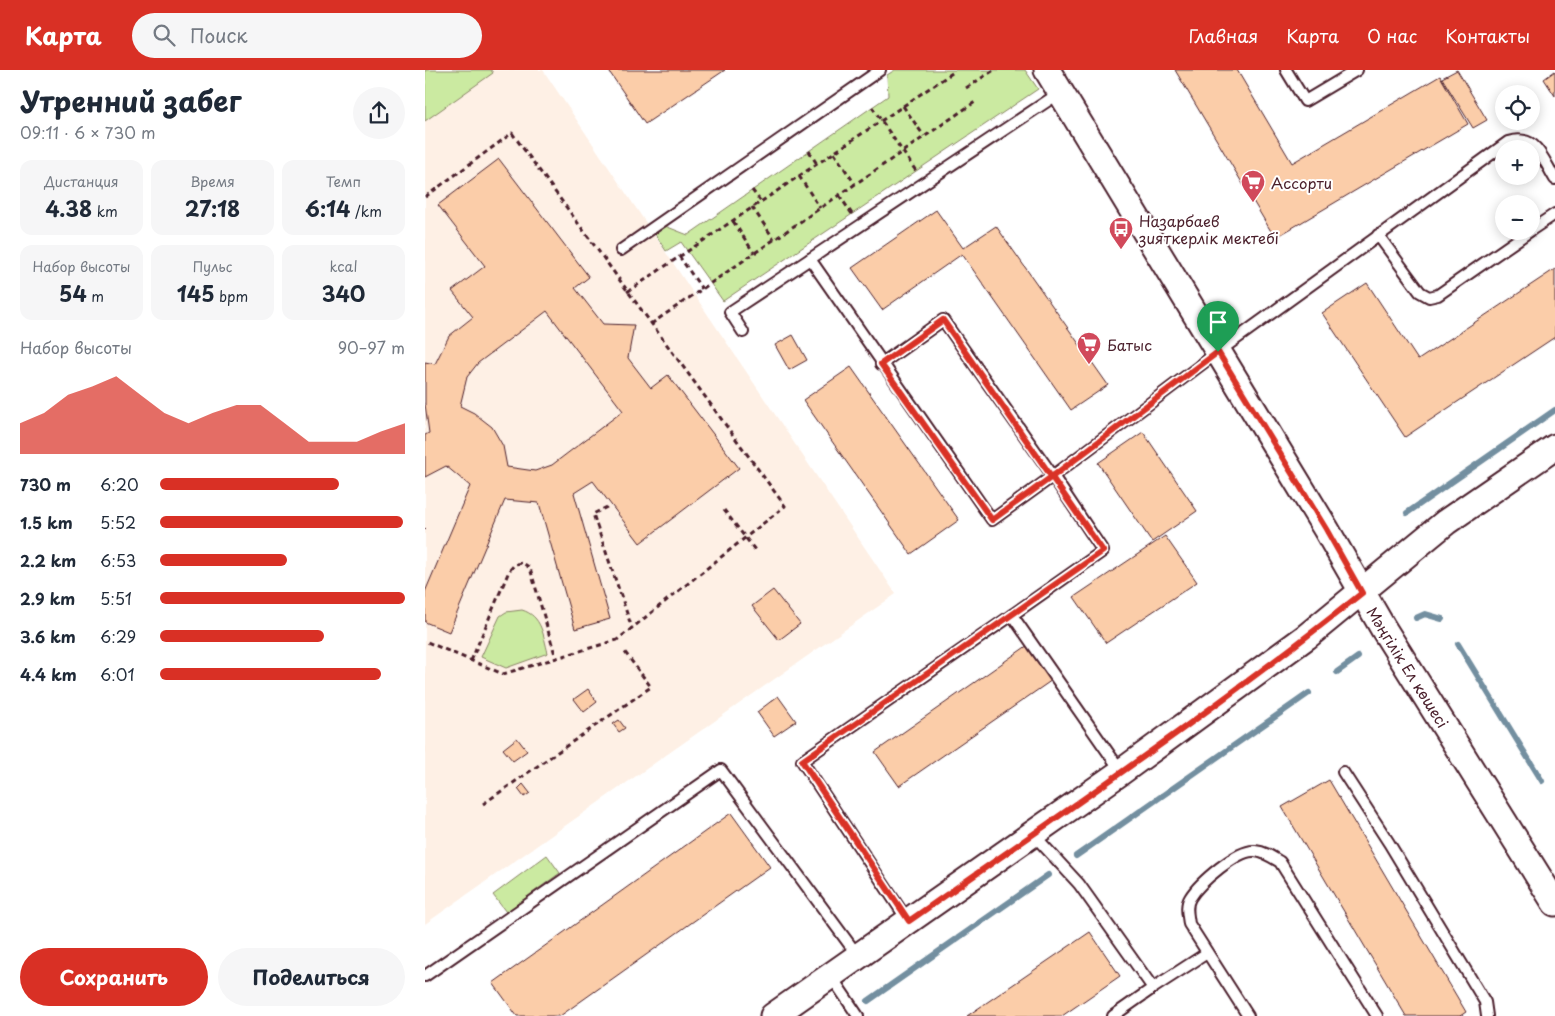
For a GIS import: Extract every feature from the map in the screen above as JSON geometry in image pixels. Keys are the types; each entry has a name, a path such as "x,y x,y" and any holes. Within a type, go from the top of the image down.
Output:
{"street":[{"name":"Мәңгілік Ел көшесі","path":"1047,70 1326,529 1362,593 1555,903"},
{"path":"773,1016 1121,772 1306,637 1447,522 1555,447"}],"lane":[{"path":"621,250 880,70"},
{"path":"1286,70 1305,101 1357,70"},
{"path":"743,332 730,312 1061,92"},
{"path":"810,259 881,364 992,520 1218,352 1508,142 1520,138 1532,142 1555,179"},
{"path":"1540,224 1555,214"},
{"path":"1378,235 1420,292 1429,297 1438,295 1517,240"},
{"path":"881,364 943,320 1053,476 1103,551 802,761 909,921"},
{"path":"1012,615 1121,772"},
{"path":"425,976 721,770 858,956"},
{"path":"1343,772 1389,843 1485,1002 1487,1016"},
{"path":"1033,834 1079,884 1153,988"},
{"path":"1248,1016 1189,924 1187,909 1190,898 1209,876 1243,854 1254,850 1267,854 1280,862 1377,1016"},
{"path":"1113,1016 1207,954"},
{"path":"830,975 858,1016"}],"path":[{"path":"966,88 995,70"},
{"path":"627,292 955,71"},
{"path":"651,324 975,102"},
{"path":"903,106 924,136"},
{"path":"872,107 916,171"},
{"path":"425,197 511,133 785,506 617,640 503,674 425,641"},
{"path":"809,151 817,164"},
{"path":"834,153 855,184"},
{"path":"799,176 820,208"},
{"path":"752,190 761,202"},
{"path":"839,195 852,214"},
{"path":"753,207 775,239"},
{"path":"733,221 754,253"},
{"path":"679,256 701,289"},
{"path":"607,507 593,514 632,628"},
{"path":"724,510 755,550"},
{"path":"471,661 509,571 515,564 523,563 530,568 556,658"},
{"path":"483,804 651,687 624,651"}],"shaded area":[{"path":"425,70 543,70 896,594 425,924"}],"green space":[{"path":"425,70 491,70 493,73 425,121"},
{"path":"895,70 1025,70 1038,89 723,301 681,242 666,251 655,234 665,226 688,235 888,96 887,75"},
{"path":"522,610 538,621 548,653 506,668 481,657 500,616 506,612"},
{"path":"547,855 560,873 506,912 493,895"}],"building":[{"path":"608,70 725,70 645,124"},
{"path":"1175,70 1237,70 1292,163 1440,76 1468,124 1275,238"},
{"path":"1457,70 1487,120 1473,128 1442,78"},
{"path":"1555,71 1555,96 1544,79"},
{"path":"499,159 589,277 575,288 603,324 634,325 628,358 651,388 668,375 739,468 640,543 593,481 574,493 610,619 575,629 539,503 505,500 449,632 425,622 425,592 470,486 446,466 425,477 425,435 429,433 425,404 425,362 435,364 449,336 473,317 452,291 485,266 438,205","holes":["547,311 623,411 552,465 535,471 507,467 503,446 492,427 474,413 460,406 467,377 478,363"]},
{"path":"936,210 963,248 996,226 1108,385 1071,410 962,254 882,310 852,268"},
{"path":"1555,269 1555,337 1405,437 1322,313 1367,283 1418,360"},
{"path":"793,335 807,360 789,370 775,345"},
{"path":"851,367 959,520 911,554 803,400"},
{"path":"1143,432 1197,511 1152,542 1098,463"},
{"path":"1165,536 1197,582 1106,643 1074,597"},
{"path":"773,590 800,624 779,640 752,606"},
{"path":"1031,643 1055,678 899,786 875,752"},
{"path":"588,689 597,702 584,712 574,699"},
{"path":"778,696 796,721 774,736 757,712"},
{"path":"619,720 625,728 619,732 613,724"},
{"path":"517,738 527,751 513,761 503,749"},
{"path":"1329,780 1466,1012 1460,1016 1406,1016 1282,807"},
{"path":"523,784 530,793 524,797 518,789"},
{"path":"731,813 770,867 560,1016 517,1016 493,983"},
{"path":"1090,932 1120,976 1062,1016 967,1016"}],"waterway":[{"path":"1407,513 1555,410"},
{"path":"1416,618 1425,614 1442,619"},
{"path":"1458,644 1542,781"},
{"path":"1337,672 1358,657"},
{"path":"1076,856 1309,693"},
{"path":"868,1001 1048,875"}],"place":[{"name":"Ассорти","path":"1253,203"},
{"name":"Назарбаев зияткерлік мектебі","path":"1121,250"},
{"name":"Батыс","path":"1089,365"}],"route":[{"path":"1218,352 1053,476 992,520 881,364 943,320 1053,476 1103,551 802,761 909,921 1121,772 1306,637 1362,593 1326,529 1218,352"}]}
